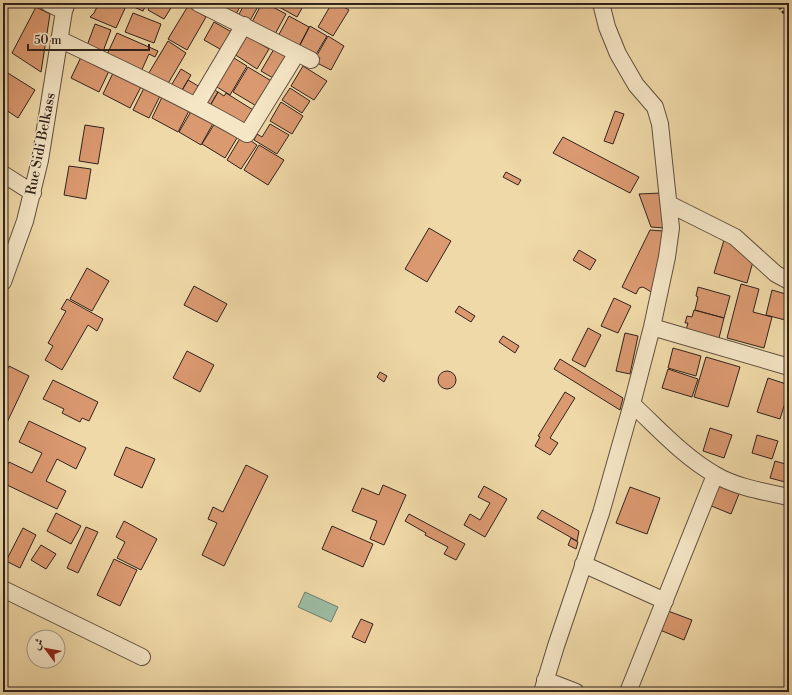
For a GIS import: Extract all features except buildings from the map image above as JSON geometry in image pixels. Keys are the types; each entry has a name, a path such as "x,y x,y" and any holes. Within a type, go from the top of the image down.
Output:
{"street":[{"path":"48,3 65,7"},
{"path":"198,3 311,60"},
{"path":"576,692 543,686 600,513 632,404 652,327 667,257 671,228 661,132 655,107 636,85 618,54 607,28 601,3"},
{"name":"Rue Sidi Belkass","path":"4,278 25,221 33,193 40,160 65,7"},
{"path":"196,106 244,26"},
{"path":"60,39 196,106 247,134 297,53"},
{"path":"3,174 33,193"},
{"path":"669,204 735,237 776,274 789,281"},
{"path":"652,327 789,367"},
{"path":"632,404 670,440 715,475 754,490 789,497"},
{"path":"628,692 715,475"},
{"path":"583,564 665,601"},
{"path":"3,589 142,657"}],"path":[{"path":"776,3 789,20"}],"shaded area":[{"path":"305,592 338,607 331,622 298,607"}]}
